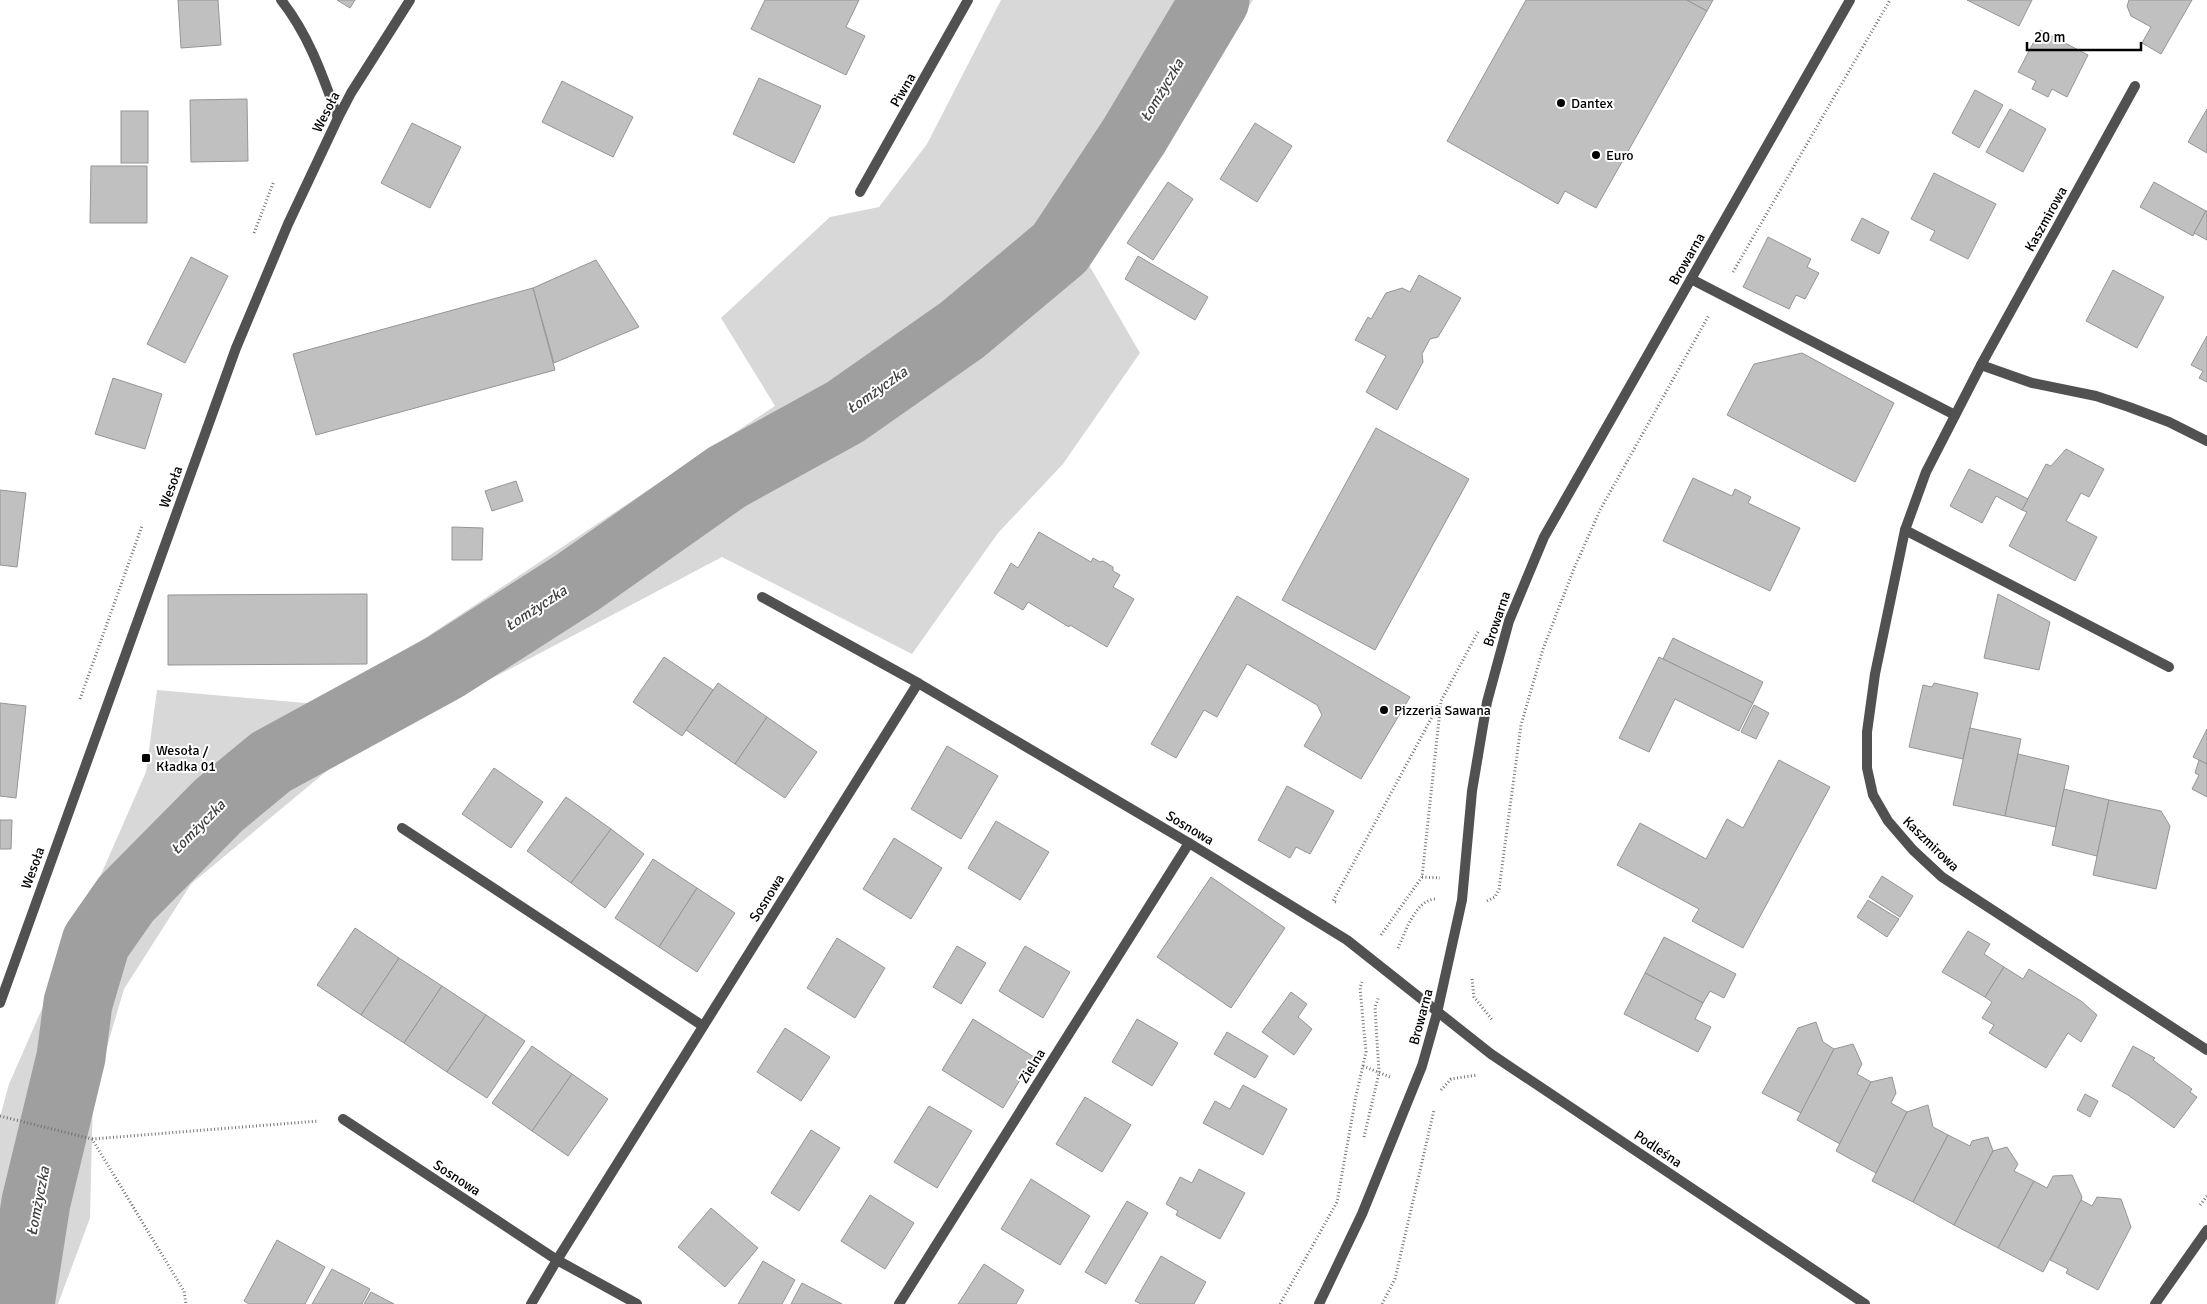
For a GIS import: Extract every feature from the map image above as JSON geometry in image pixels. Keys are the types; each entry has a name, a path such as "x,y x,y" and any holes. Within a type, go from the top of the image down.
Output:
{"street":[{"path":"281,0 294,17 316,60 338,118"},
{"name":"Wesoła","path":"0,1003 236,348 288,224 338,118 351,93 410,0"},
{"name":"Piwna","path":"860,192 968,0"},
{"name":"Browarna","path":"1319,1304 1362,1214 1422,1066 1437,1012 1462,900 1472,791 1487,702 1509,621 1544,536 1850,0"},
{"name":"Kaszmirowa","path":"2135,86 1981,365 1926,472 1906,530 1886,616 1867,732 1867,768 1878,806 1901,836 1942,876 2207,1050"},
{"path":"1691,279 1955,415"},
{"path":"1981,365 2032,383 2096,396 2129,407 2169,422 2207,441"},
{"path":"1906,530 2169,666"},
{"name":"Sosnowa","path":"762,597 918,683 1189,843 1347,940 1437,1012"},
{"name":"Sosnowa","path":"531,1304 918,683"},
{"path":"402,828 703,1026"},
{"name":"Zielna","path":"899,1304 1189,843"},
{"name":"Podleśna","path":"1437,1012 1490,1054 1866,1304"},
{"name":"Sosnowa","path":"343,1119 557,1260 636,1304"},
{"path":"2154,1304 2207,1230"}],"path":[{"path":"1721,294 1890,0"},
{"path":"1341,906 1333,900 1441,701"},
{"path":"1486,902 1487,895"},
{"path":"1373,929 1382,935"},
{"path":"1438,1094 1451,1079 1478,1075 1503,1031 1474,998 1472,974"},
{"path":"1382,1304 1395,1280 1435,1103"},
{"path":"0,1116 92,1139 343,1119"},
{"path":"92,1139 184,1290 186,1304"}],"shaded area":[{"path":"1001,0 1253,0 1086,260 1140,353 1063,464 998,533 912,654 722,557 506,671 358,745 191,884 124,989 93,1094 90,1218 58,1304 0,1304 0,1117 9,1084 146,772 157,690 317,704 425,638 775,406 721,318 830,217 879,207 927,144"}],"building":[{"path":"178,0 218,0 221,45 181,48"},
{"path":"337,0 355,0 350,8"},
{"path":"765,0 859,0 846,27 865,36 846,75 751,29"},
{"name":"Dantex","path":"1526,0 1687,0 1707,11 1596,208 1565,191 1558,204 1447,141"},
{"path":"1687,0 1713,0 1707,11"},
{"path":"1967,0 2032,0 2019,26"},
{"path":"2129,0 2192,0 2161,54 2142,43 2151,27 2131,16 2127,6"},
{"path":"2040,30 2088,55 2067,97 2052,89 2048,97 2032,89 2036,81 2018,72"},
{"path":"759,78 821,106 794,163 733,134"},
{"path":"562,81 633,117 613,157 542,122"},
{"path":"1975,90 2003,105 1979,148 1952,133"},
{"path":"247,99 248,161 191,162 190,100"},
{"path":"2010,109 2046,129 2023,172 1986,152"},
{"path":"2207,109 2207,153 2188,142"},
{"path":"121,111 148,111 148,163 121,163"},
{"path":"412,123 461,147 430,208 381,183"},
{"path":"1255,123 1292,146 1257,202 1220,179"},
{"path":"91,166 147,166 147,223 90,223"},
{"path":"1934,173 1996,204 1968,259 1930,240 1935,231 1911,219"},
{"path":"1168,182 1193,199 1153,260 1127,243"},
{"path":"2154,182 2206,211 2193,236 2140,207"},
{"path":"2207,211 2207,240 2194,233"},
{"path":"1862,218 1889,232 1879,254 1851,240"},
{"path":"1768,237 1811,259 1807,267 1819,273 1805,299 1796,295 1789,309 1743,287"},
{"path":"1138,256 1208,297 1195,320 1125,279"},
{"path":"191,257 228,276 185,363 147,344"},
{"path":"596,260 639,327 554,363 533,288"},
{"path":"2113,270 2164,297 2137,348 2086,321"},
{"path":"1419,275 1461,298 1438,337 1430,339 1422,354 1423,362 1397,410 1366,392 1386,356 1355,340 1368,317 1371,319 1386,293 1402,288 1410,292"},
{"path":"533,288 555,370 316,435 293,354"},
{"path":"2207,336 2207,382 2199,378 2203,371 2191,365"},
{"path":"1802,353 1894,403 1855,482 1727,415 1754,364"},
{"path":"113,378 162,394 145,449 95,434"},
{"path":"1376,428 1469,479 1375,650 1282,600"},
{"path":"2066,449 2104,469 2089,497 2081,493 2066,521 2097,537 2075,581 2009,546 2027,512 2022,510 2046,464 2051,466"},
{"path":"1969,469 2028,499 2022,510 1996,496 1982,523 1950,506"},
{"path":"1693,478 1732,496 1735,489 1751,497 1748,503 1800,528 1770,591 1663,541"},
{"path":"516,481 523,501 492,511 485,491"},
{"path":"0,490 26,493 17,567 0,565"},
{"path":"452,527 483,528 482,560 452,560"},
{"path":"1039,532 1091,562 1093,558 1100,562 1103,561 1113,567 1113,571 1120,575 1113,587 1134,599 1107,647 1028,602 1023,610 994,593 1011,563 1018,568"},
{"path":"367,594 367,664 168,665 168,595"},
{"path":"1998,594 2050,622 2039,670 1984,658"},
{"path":"1237,596 1410,697 1361,779 1304,746 1322,715 1317,705 1247,664 1217,717 1204,710 1176,758 1151,744"},
{"path":"1673,638 1763,682 1753,703 1663,659"},
{"path":"664,657 713,690 682,736 633,702"},
{"path":"1659,657 1753,703 1739,731 1675,699 1649,752 1619,738"},
{"path":"718,683 767,717 735,764 686,730"},
{"path":"1934,683 1978,693 1963,759 1909,747 1923,685 1932,687"},
{"path":"0,703 26,706 16,798 0,796"},
{"path":"1754,705 1769,713 1756,739 1741,732"},
{"path":"767,717 817,752 785,798 735,764"},
{"path":"1970,728 2021,739 2005,816 1953,805"},
{"path":"2207,729 2207,764 2193,757"},
{"path":"947,746 998,776 961,839 911,809"},
{"path":"2018,754 2069,766 2056,827 2005,816"},
{"path":"1779,760 1830,787 1743,948 1692,921 1699,909 1617,865 1640,823 1706,859 1727,819 1743,828"},
{"path":"2199,760 2207,764 2207,797 2192,789 2199,775 2195,773"},
{"path":"494,768 543,802 511,848 462,814"},
{"path":"1287,786 1334,811 1310,854 1296,847 1290,858 1258,840"},
{"path":"2064,789 2109,800 2097,856 2052,845"},
{"path":"566,797 611,829 571,883 527,851"},
{"path":"2109,800 2161,811 2170,826 2156,889 2093,875"},
{"path":"0,820 12,820 11,849 0,849"},
{"path":"996,821 1049,852 1020,900 968,868"},
{"path":"611,829 644,854 605,908 571,883"},
{"path":"894,838 942,868 911,919 863,889"},
{"path":"653,859 697,888 659,947 615,918"},
{"path":"1882,876 1913,896 1900,917 1869,897"},
{"path":"1211,877 1285,928 1231,1008 1157,957"},
{"path":"697,888 735,913 697,972 659,947"},
{"path":"1868,900 1899,919 1887,937 1857,917"},
{"path":"355,928 399,958 361,1015 317,985"},
{"path":"1968,931 1990,944 1984,954 2004,967 1985,997 1942,972"},
{"path":"1664,937 1736,974 1724,998 1710,991 1703,1003 1645,973"},
{"path":"837,938 885,968 855,1018 807,988"},
{"path":"957,946 986,963 961,1004 933,987"},
{"path":"1025,946 1070,972 1043,1018 999,991"},
{"path":"399,958 442,986 404,1043 361,1015"},
{"path":"2004,967 2023,979 2029,969 2081,1001 2097,1015 2081,1042 2068,1033 2046,1068 1989,1033 1994,1025 1982,1018 1992,1002 1985,997"},
{"path":"1645,973 1703,1003 1695,1019 1711,1027 1698,1052 1624,1014"},
{"path":"442,986 486,1015 447,1072 404,1043"},
{"path":"1291,992 1307,1004 1298,1017 1312,1029 1294,1055 1262,1032"},
{"path":"486,1015 525,1041 487,1098 447,1072"},
{"path":"973,1019 1034,1057 1003,1108 942,1070"},
{"path":"1137,1019 1178,1043 1152,1086 1112,1062"},
{"path":"1816,1022 1823,1042 1834,1049 1801,1113 1762,1093 1798,1028"},
{"path":"785,1028 830,1057 801,1101 757,1072"},
{"path":"1227,1032 1268,1056 1255,1078 1214,1054"},
{"path":"1853,1044 1862,1064 1857,1074 1871,1082 1840,1144 1797,1120 1834,1049"},
{"path":"532,1046 572,1074 532,1131 492,1103"},
{"path":"2133,1046 2155,1058 2153,1060 2192,1089 2190,1092 2197,1097 2174,1128 2128,1095 2112,1086"},
{"path":"572,1074 608,1099 568,1156 532,1131"},
{"path":"1892,1077 1896,1093 1891,1103 1907,1112 1876,1173 1836,1151 1871,1082"},
{"path":"1243,1085 1287,1109 1263,1155 1203,1123 1215,1101 1230,1109"},
{"path":"2085,1094 2098,1101 2090,1117 2077,1110"},
{"path":"1085,1097 1131,1125 1102,1172 1056,1144"},
{"path":"1928,1105 1933,1127 1948,1135 1913,1202 1872,1181 1907,1112"},
{"path":"929,1106 972,1131 937,1188 894,1162"},
{"path":"811,1130 840,1148 799,1211 771,1193"},
{"path":"1948,1135 1970,1146 1972,1141 1988,1137 1993,1151 1954,1225 1913,1202"},
{"path":"2007,1147 2018,1164 2014,1171 2034,1181 1998,1248 1954,1225 1993,1151"},
{"path":"1199,1169 1245,1193 1220,1239 1176,1215 1178,1211 1166,1204 1180,1177 1192,1183"},
{"path":"2072,1175 2082,1197 2043,1272 1998,1248 2034,1181 2047,1188 2053,1176"},
{"path":"1031,1179 1090,1216 1060,1265 1001,1229"},
{"path":"870,1195 914,1223 885,1269 841,1241"},
{"path":"2097,1197 2121,1199 2131,1227 2098,1290 2066,1273 2068,1269 2050,1260 2081,1200 2092,1206"},
{"path":"1127,1201 1148,1213 1106,1284 1085,1272"},
{"path":"711,1208 758,1248 725,1287 678,1247"},
{"path":"277,1240 325,1267 305,1304 249,1304 244,1301"},
{"path":"1161,1256 1206,1282 1194,1304 1141,1304 1135,1301"},
{"path":"763,1261 795,1280 782,1304 738,1304"},
{"path":"984,1264 1024,1290 1016,1304 958,1304"},
{"path":"332,1269 370,1289 362,1304 312,1304"},
{"path":"802,1283 842,1304 791,1304"},
{"path":"371,1292 394,1304 364,1304"}],"waterway":[{"name":"Łomżyczka","path":"20,1304 36,1202 71,1057 78,1003 96,942 126,899 219,805 271,762 445,667 578,582 727,477 845,412 962,330 1060,248 1134,136 1215,0"}],"place":[{"name":"Dantex","path":"1561,103"},
{"name":"Euro","path":"1596,155"},
{"name":"Pizzeria Sawana","path":"1384,710"},
{"name":"Wesoła / Kładka 01","path":"146,758"}]}
